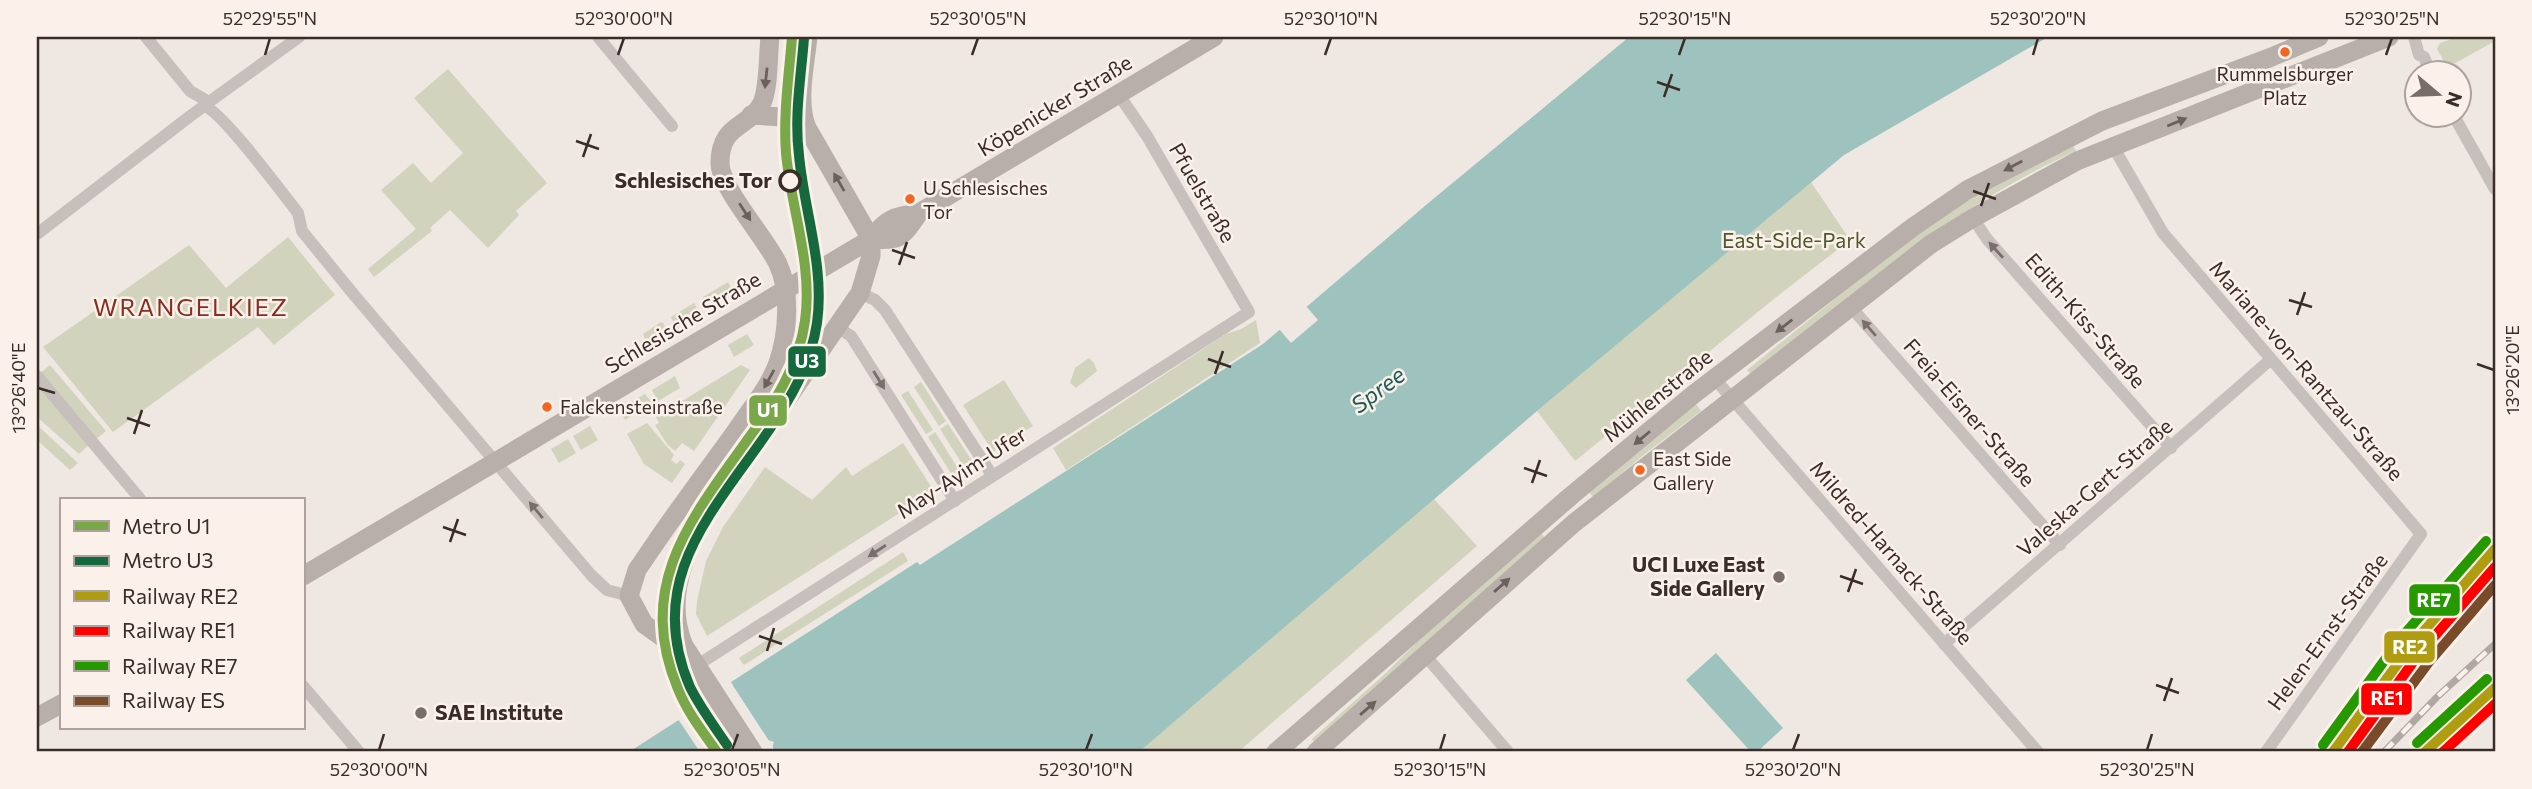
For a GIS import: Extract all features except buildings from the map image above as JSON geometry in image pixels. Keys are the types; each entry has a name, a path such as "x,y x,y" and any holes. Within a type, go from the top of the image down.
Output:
{"main road":[{"path":"733,752 706,696 691,672 669,642 644,624 629,596 638,570 652,548 770,380 782,347 785,289 782,273 723,177 720,167 721,150 729,134 760,107 764,96 770,37"},
{"path":"691,672 679,634 675,601 685,554 698,528 860,293 871,256 871,239 806,127 802,108 808,37"},
{"name":"Köpenicker Straße","path":"871,239 888,221 898,216 919,213 1214,37"},
{"name":"Mühlenstraße","path":"1276,752 1572,495 1715,379 1913,227 1967,190 2102,121 2319,37"},
{"path":"1316,752 1574,523 1931,244 1972,218 2077,161 2389,37"},
{"path":"751,115 782,117 806,127"},
{"path":"2102,121 2114,148"},
{"name":"Schlesische Straße","path":"304,575 871,239"},
{"path":"706,696 753,752"},
{"path":"37,717 60,705"}],"street":[{"path":"146,37 190,91 223,121 298,213 302,231 591,575 607,590 629,596"},
{"path":"37,234 209,102 299,37"},
{"path":"598,37 672,126"},
{"path":"2414,37 2419,55 2425,60"},
{"name":"Pfuelstraße","path":"1119,94 1147,136 1249,312"},
{"path":"2462,130 2495,189"},
{"name":"Mariane-von-Rantzau-Straße","path":"2114,148 2163,233 2421,534"},
{"name":"Edith-Kiss-Straße","path":"1972,218 1994,248 2171,448"},
{"path":"860,293 875,300 885,310 992,475"},
{"name":"Freia-Eisner-Straße","path":"1850,306 2060,545"},
{"name":"May-Ayim-Ufer","path":"691,672 992,475 1249,312"},
{"path":"837,327 851,336 955,501"},
{"name":"Valeska-Gert-Straße","path":"1944,644 2270,360"},
{"path":"37,376 139,498"},
{"name":"Mildred-Harnack-Straße","path":"1715,379 2038,752"},
{"name":"Helen-Ernst-Straße","path":"2266,752 2421,534"},
{"path":"1424,654 1508,752"},
{"path":"304,687 359,752"}],"green space":[{"path":"2458,37 2495,37 2495,41 2461,60 2443,60 2437,49 2440,43"},
{"path":"448,69 547,183 516,211 519,215 488,248 450,210 430,228 432,231 374,277 368,269 416,229 381,190 413,163 431,183 463,153 414,98"},
{"path":"2072,143 2076,151 2031,173 1947,224 1906,252 1751,374 1747,370 1915,234 1969,199"},
{"name":"East-Side-Park","path":"1811,182 1850,240 1575,461 1537,411"},
{"path":"288,237 335,295 274,345 258,327 113,432 43,347 189,245 226,288"},
{"path":"728,282 734,293 709,307 703,297"},
{"path":"694,303 701,315 676,328 671,317"},
{"path":"1256,320 1260,343 1066,470 1053,448 1226,334"},
{"path":"661,322 669,334 648,345 643,334"},
{"path":"747,334 754,345 734,357 728,345"},
{"path":"1089,358 1097,371 1076,388 1070,383 1075,368"},
{"path":"50,365 106,431 95,440 39,374"},
{"path":"741,365 750,370 694,451 682,443 675,451 655,425 659,423 656,417"},
{"path":"675,376 680,388 658,401 652,390"},
{"path":"1004,380 1033,426 993,452 963,405"},
{"path":"37,381 90,444 79,454 37,417"},
{"path":"921,382 946,421 939,426 914,387"},
{"path":"908,391 933,430 926,434 901,395"},
{"path":"645,394 653,404 625,420 619,409"},
{"path":"1696,404 1701,411 1593,497 1589,492"},
{"path":"647,423 674,455 671,460 677,464 680,460 685,464 672,483 644,464 627,434"},
{"path":"948,424 974,464 966,470 940,429"},
{"path":"37,425 78,463 70,470 37,440"},
{"path":"590,426 598,440 581,450 573,436"},
{"path":"935,432 961,473 954,478 928,437"},
{"path":"568,439 576,453 559,463 551,449"},
{"path":"903,443 934,491 707,636 696,614 706,561 723,527 765,467 812,500 846,467 852,476"},
{"path":"1434,499 1477,546 1238,752 1139,752"},
{"path":"1541,533 1545,538 1315,743 1312,739 1421,638"},
{"path":"903,552 908,561 744,665 739,658"}],"water":[{"name":"Spree","path":"1629,37 2048,37 1844,155 1537,411 1139,752 766,752 772,748 774,742 768,740 748,752 629,752 733,685 731,682 917,562 920,565 1263,344"},
{"path":"1716,653 1783,728 1757,752 1751,752 1686,680"}],"pier":[{"path":"1306,306 1318,320 1291,343 1279,329"},
{"path":"730,681 774,752 762,752 769,744 755,752 700,752 676,716"}],"railway":[{"path":"2384,752 2437,697 2495,644"}],"metro line":[{"name":"U1","path":"717,752 682,697 666,652 663,618 666,586 675,556 689,527 776,398 802,337 807,300 806,279 785,139 792,37"},
{"name":"U3","path":"727,745 690,687 678,649 675,614 679,581 690,551 706,521 791,395 805,367 814,338 819,302 818,281 798,140 804,38"}],"rail line":[{"name":"RE7","path":"2323,745 2400,639 2486,541"},
{"name":"RE2","path":"2333,752 2410,647 2495,549"},
{"name":"RE1","path":"2348,752 2419,654 2495,567"},
{"name":"ES","path":"2362,752 2429,662 2495,585"},
{"name":"RE7","path":"2417,743 2487,679"},
{"name":"RE2","path":"2425,752 2495,688"},
{"name":"RE1","path":"2443,752 2495,704"}],"place":[{"name":"Rummelsburger Platz","path":"2285,52"},
{"name":"Schlesisches Tor","path":"790,181"},
{"name":"U Schlesisches Tor","path":"910,199"},
{"name":"Falckensteinstraße","path":"547,407"},
{"name":"East Side Gallery","path":"1640,470"},
{"name":"UCI Luxe East Side Gallery","path":"1779,577"},
{"name":"SAE Institute","path":"421,713"}],"district":[{"name":"WRANGELKIEZ","path":"191,308"}]}
